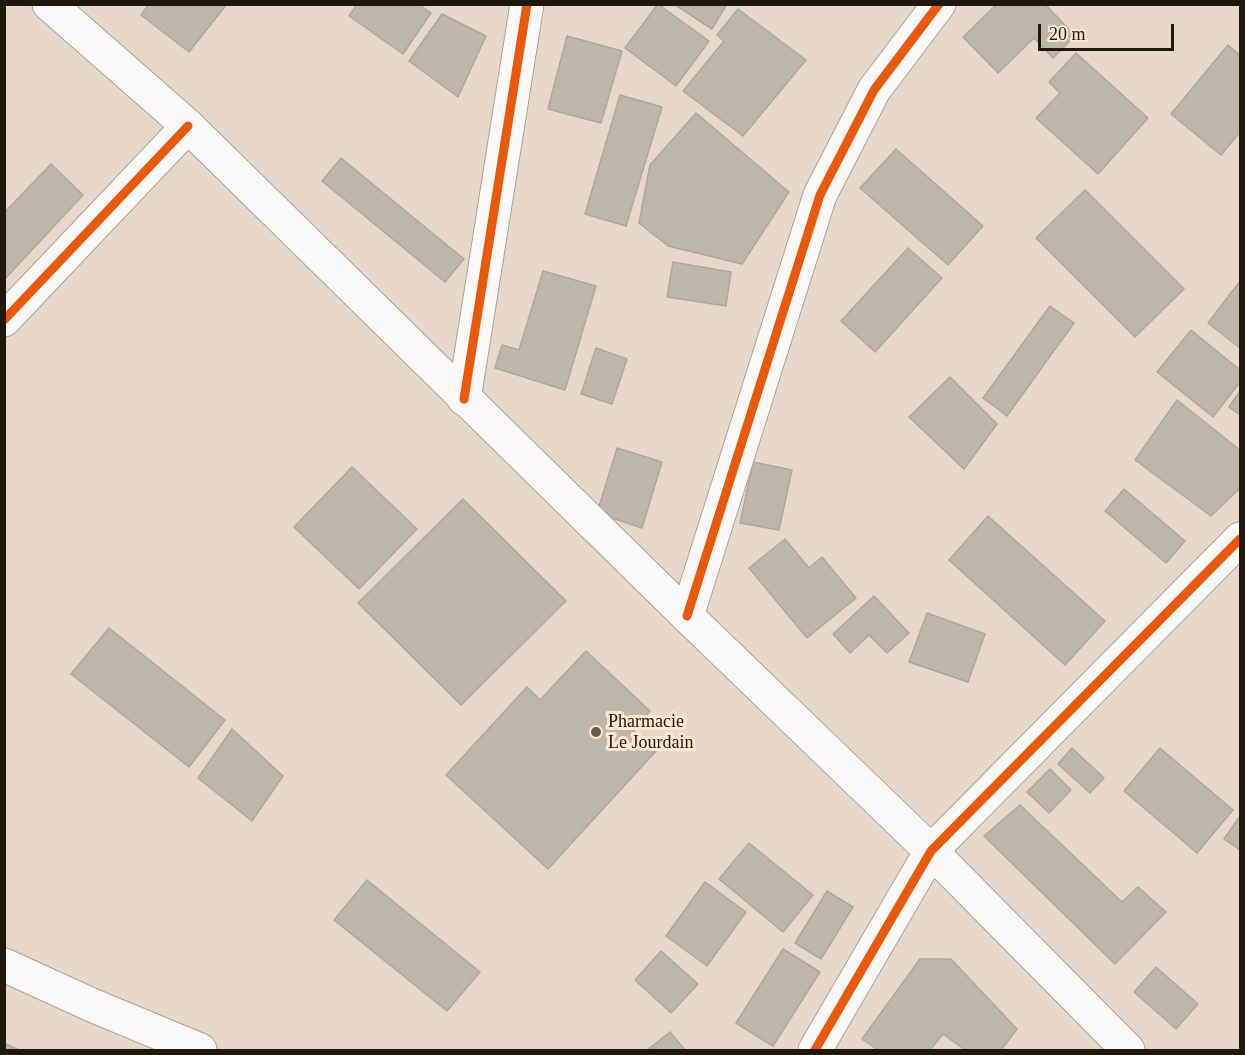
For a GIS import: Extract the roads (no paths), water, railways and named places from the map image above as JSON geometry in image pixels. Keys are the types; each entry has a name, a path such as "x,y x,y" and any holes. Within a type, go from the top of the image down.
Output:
{"street":[{"path":"49,4 188,126 464,399 931,851 1128,1050"},
{"path":"464,399 527,4"},
{"path":"687,616 820,195 874,90 939,4"},
{"path":"4,320 188,126"},
{"path":"815,1050 931,851 1240,538"},
{"path":"4,965 94,1006 200,1050"}],"place":[{"name":"Pharmacie Le Jourdain","path":"596,732"}]}
